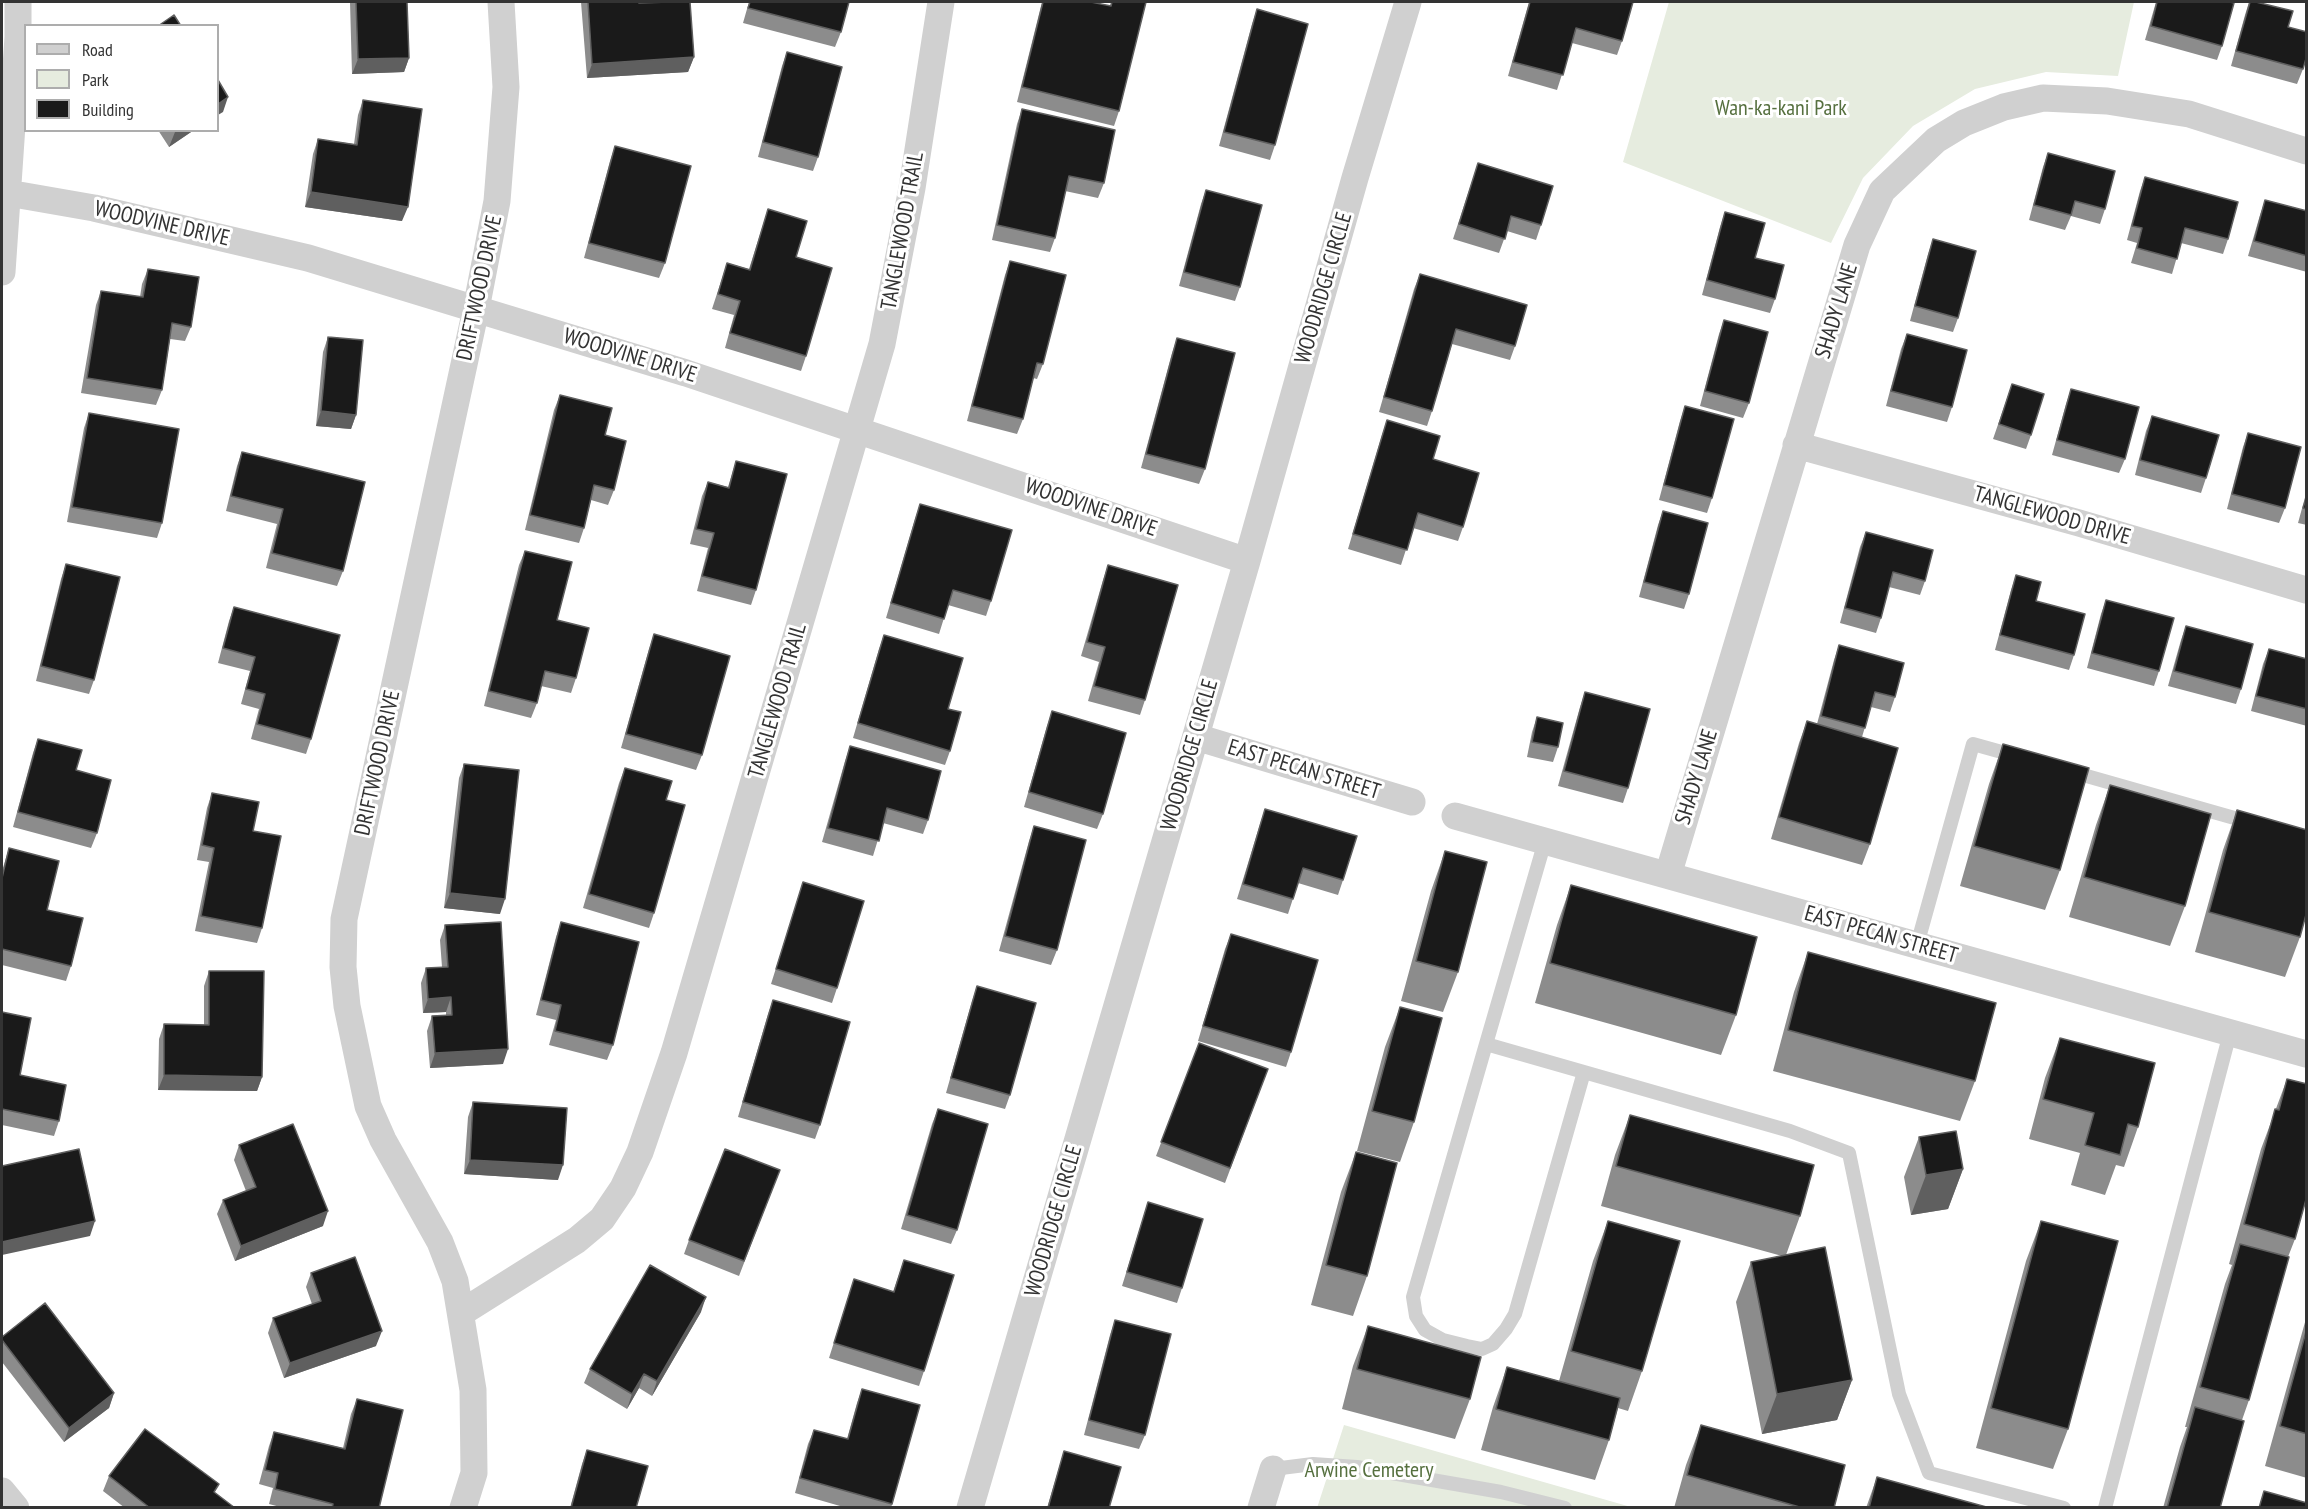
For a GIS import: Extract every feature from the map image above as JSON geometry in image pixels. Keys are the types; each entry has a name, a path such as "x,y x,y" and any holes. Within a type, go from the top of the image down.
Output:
{"street":[{"path":"2,272 5,192 18,37 18,2"},
{"name":"DRIFTWOOD DRIVE","path":"463,1508 474,1473 473,1390 455,1281 440,1242 383,1140 368,1106 346,1006 343,967 344,919 476,309 497,201 506,87 501,2"},
{"name":"TANGLEWOOD TRAIL","path":"461,1313 577,1240 602,1219 623,1188 640,1152 674,1053 882,344 912,188 940,2"},
{"name":"WOODRIDGE CIRCLE","path":"970,1508 1408,2"},
{"name":"SHADY LANE","path":"1668,875 1857,245 1882,191 1936,140 1964,123 2004,107 2043,99 2107,101 2189,114 2307,150"},
{"name":"WOODVINE DRIVE","path":"5,192 94,208 309,258 686,373 1247,561"},
{"name":"TANGLEWOOD DRIVE","path":"1796,446 2079,523 2307,590"},
{"name":"EAST PECAN STREET","path":"1196,737 1412,802"},
{"name":"EAST PECAN STREET","path":"1455,816 2307,1054"},
{"path":"1261,1508 1273,1469"},
{"path":"2,1491 16,1508"}],"lane":[{"path":"1917,945 1973,744 2030,761"},
{"path":"2053,767 2260,825"},
{"path":"1545,841 1413,1298 1416,1316 1425,1330 1443,1340 1482,1349 1493,1344 1506,1329 1515,1314 1584,1072"},
{"path":"2105,1508 2230,1033"},
{"path":"1486,1044 1790,1131 1849,1153 1899,1394 1929,1473 2064,1508"},
{"path":"1273,1469 1313,1464 1357,1467 1501,1492 1565,1508"}],"green space":[{"name":"Wan-ka-kani Park","path":"1669,2 2134,2 2118,76 2046,72 1975,89 1913,126 1863,178 1831,243 1623,162"},
{"name":"Arwine Cemetery","path":"1344,1425 1631,1507 1317,1508"}],"building":[{"path":"356,2 407,2 409,58 358,59"},
{"path":"588,2 690,2 694,57 592,64"},
{"path":"750,2 849,2 841,32 748,8"},
{"path":"1043,2 1091,2 1111,6 1112,2 1146,2 1119,111 1022,87"},
{"path":"1530,2 1633,2 1622,41 1576,28 1563,75 1513,62"},
{"path":"2157,2 2234,3 2222,46 2151,26"},
{"path":"2250,2 2293,11 2288,27 2307,32 2307,55 2303,69 2236,51"},
{"path":"1257,9 1308,24 1275,145 1224,132"},
{"path":"174,15 180,24 161,24"},
{"path":"787,52 842,67 818,157 763,142"},
{"path":"219,82 228,97 219,103"},
{"path":"363,100 422,109 408,207 311,192 318,139 357,145"},
{"path":"1022,109 1115,130 1104,183 1069,176 1055,238 997,225"},
{"path":"615,146 691,166 665,263 589,243"},
{"path":"2048,153 2115,171 2105,209 2075,201 2071,215 2034,205"},
{"path":"1478,163 1553,186 1541,225 1511,216 1505,239 1459,224"},
{"path":"2145,177 2238,202 2228,239 2185,228 2177,259 2137,248 2142,228 2132,226"},
{"path":"1206,190 1262,205 1240,287 1184,272"},
{"path":"2265,200 2307,211 2307,256 2254,241"},
{"path":"768,209 807,221 796,257 832,268 806,356 730,333 740,301 718,294 727,263 750,270"},
{"path":"1725,212 1765,223 1755,258 1784,265 1775,299 1707,280"},
{"path":"1933,239 1976,251 1958,318 1915,306"},
{"path":"1010,261 1066,275 1043,364 1037,363 1023,419 972,406"},
{"path":"148,269 199,277 191,327 172,323 162,390 87,378 101,291 143,297"},
{"path":"1420,274 1527,305 1515,346 1456,329 1432,411 1384,397"},
{"path":"1724,320 1768,332 1749,403 1705,391"},
{"path":"1907,334 1967,350 1952,407 1891,391"},
{"path":"328,337 363,340 356,415 321,411"},
{"path":"1177,338 1235,353 1205,469 1146,454"},
{"path":"2012,384 2044,394 2031,435 1999,424"},
{"path":"2071,389 2139,407 2125,459 2057,440"},
{"path":"560,395 612,408 605,435 626,441 614,490 594,485 584,528 530,515"},
{"path":"1685,406 1734,419 1712,498 1664,485"},
{"path":"89,413 179,429 162,523 72,507"},
{"path":"2152,416 2219,435 2206,478 2140,460"},
{"path":"1387,420 1440,436 1433,459 1479,473 1463,527 1418,513 1407,550 1353,534"},
{"path":"2248,433 2301,447 2285,508 2232,494"},
{"path":"242,452 365,482 343,571 272,553 283,509 231,496"},
{"path":"736,461 787,474 756,590 702,576 714,533 696,529 708,482 729,488"},
{"path":"2307,495 2307,509 2303,508"},
{"path":"920,504 1012,530 991,601 953,590 944,619 891,603"},
{"path":"1663,511 1708,523 1689,594 1644,582"},
{"path":"1866,532 1933,550 1925,581 1893,572 1881,618 1845,608"},
{"path":"525,551 572,562 557,620 589,628 576,678 545,671 537,703 489,691"},
{"path":"66,564 120,577 94,680 41,666"},
{"path":"1108,565 1178,585 1145,700 1094,686 1105,647 1087,642"},
{"path":"2016,575 2041,582 2036,601 2085,614 2074,655 2000,635"},
{"path":"2106,600 2174,618 2159,671 2092,653"},
{"path":"234,607 340,635 311,739 257,724 265,694 246,689 255,657 223,648"},
{"path":"2186,626 2253,644 2241,689 2174,671"},
{"path":"654,634 730,656 702,755 626,734"},
{"path":"884,635 963,658 948,709 961,712 950,751 858,723"},
{"path":"1839,645 1904,663 1895,697 1875,692 1865,728 1821,716"},
{"path":"2269,649 2307,659 2307,709 2256,696"},
{"path":"1585,692 1650,709 1628,788 1564,771"},
{"path":"1052,711 1126,733 1103,814 1029,792"},
{"path":"1537,717 1563,723 1558,747 1532,742"},
{"path":"1807,721 1898,748 1870,844 1779,817"},
{"path":"38,739 82,750 76,770 111,780 97,833 18,812"},
{"path":"2003,744 2089,768 2060,870 1974,846"},
{"path":"850,746 941,771 928,820 887,808 879,841 828,828"},
{"path":"464,764 519,770 505,899 450,893"},
{"path":"625,768 672,781 666,800 685,805 654,913 589,894"},
{"path":"2110,785 2211,814 2185,906 2084,877"},
{"path":"212,793 259,802 253,831 281,836 262,928 201,916 214,848 202,845"},
{"path":"1265,809 1357,836 1343,880 1303,868 1293,899 1243,884"},
{"path":"2237,810 2307,830 2307,911 2300,937 2209,912"},
{"path":"1034,826 1086,840 1057,950 1005,936"},
{"path":"9,848 59,861 47,910 83,918 71,966 2,949 2,878"},
{"path":"1445,851 1487,862 1458,972 1416,961"},
{"path":"803,882 864,901 837,988 776,969"},
{"path":"1571,885 1757,937 1736,1015 1550,963"},
{"path":"501,922 508,1049 435,1053 432,1016 452,1015 451,997 428,999 426,968 448,967 445,925"},
{"path":"561,922 639,942 613,1045 555,1031 561,1005 541,1000"},
{"path":"1231,934 1318,960 1291,1052 1203,1026"},
{"path":"1808,952 1996,1003 1975,1081 1788,1030"},
{"path":"209,971 264,971 262,1077 164,1075 164,1024 209,1025"},
{"path":"977,986 1036,1003 1010,1095 951,1078"},
{"path":"773,1000 850,1022 820,1125 743,1102"},
{"path":"1400,1007 1442,1018 1414,1122 1372,1111"},
{"path":"2,1012 31,1018 20,1075 66,1085 59,1121 2,1109"},
{"path":"2060,1038 2155,1063 2138,1127 2128,1124 2120,1155 2085,1145 2094,1113 2043,1099"},
{"path":"1199,1043 1268,1069 1230,1168 1161,1142"},
{"path":"2287,1079 2307,1084 2307,1196 2295,1239 2244,1224 2275,1109 2279,1110"},
{"path":"473,1102 567,1108 563,1165 470,1160"},
{"path":"938,1109 988,1124 957,1230 907,1215"},
{"path":"1630,1115 1814,1165 1800,1216 1616,1166"},
{"path":"293,1124 328,1211 241,1246 223,1200 256,1187 239,1145"},
{"path":"1956,1131 1963,1169 1926,1175 1919,1137"},
{"path":"79,1149 95,1221 2,1242 2,1166"},
{"path":"725,1149 780,1170 744,1261 689,1240"},
{"path":"1356,1152 1397,1163 1367,1276 1326,1265"},
{"path":"1148,1202 1203,1219 1182,1288 1127,1272"},
{"path":"1608,1221 1680,1241 1642,1371 1571,1351"},
{"path":"2041,1221 2118,1241 2068,1429 1991,1408"},
{"path":"2240,1244 2289,1257 2249,1400 2200,1387"},
{"path":"1825,1247 1852,1380 1777,1394 1751,1262"},
{"path":"355,1257 382,1331 290,1363 273,1318 321,1301 311,1273"},
{"path":"904,1260 954,1275 924,1371 834,1343 854,1279 894,1292"},
{"path":"650,1265 706,1297 657,1381 644,1374 632,1394 590,1369"},
{"path":"45,1303 114,1393 69,1428 2,1340 2,1337"},
{"path":"1115,1320 1171,1334 1145,1435 1089,1420"},
{"path":"1368,1326 1481,1357 1470,1399 1357,1369"},
{"path":"2307,1328 2307,1434 2280,1426"},
{"path":"1507,1367 1620,1398 1609,1440 1496,1409"},
{"path":"862,1389 920,1405 892,1504 800,1478 814,1430 848,1439"},
{"path":"357,1399 403,1410 379,1508 332,1508 333,1504 275,1489 278,1473 265,1470 274,1432 345,1449"},
{"path":"2195,1407 2244,1421 2220,1508 2167,1508"},
{"path":"1701,1425 1845,1465 1834,1508 1803,1508 1687,1475"},
{"path":"145,1429 219,1484 214,1492 235,1508 150,1508 109,1476"},
{"path":"587,1450 648,1466 636,1508 571,1508"},
{"path":"1064,1451 1121,1467 1109,1508 1048,1508"},
{"path":"1877,1477 1990,1508 1869,1508"},
{"path":"2264,1491 2307,1503 2307,1508 2259,1508"}]}
